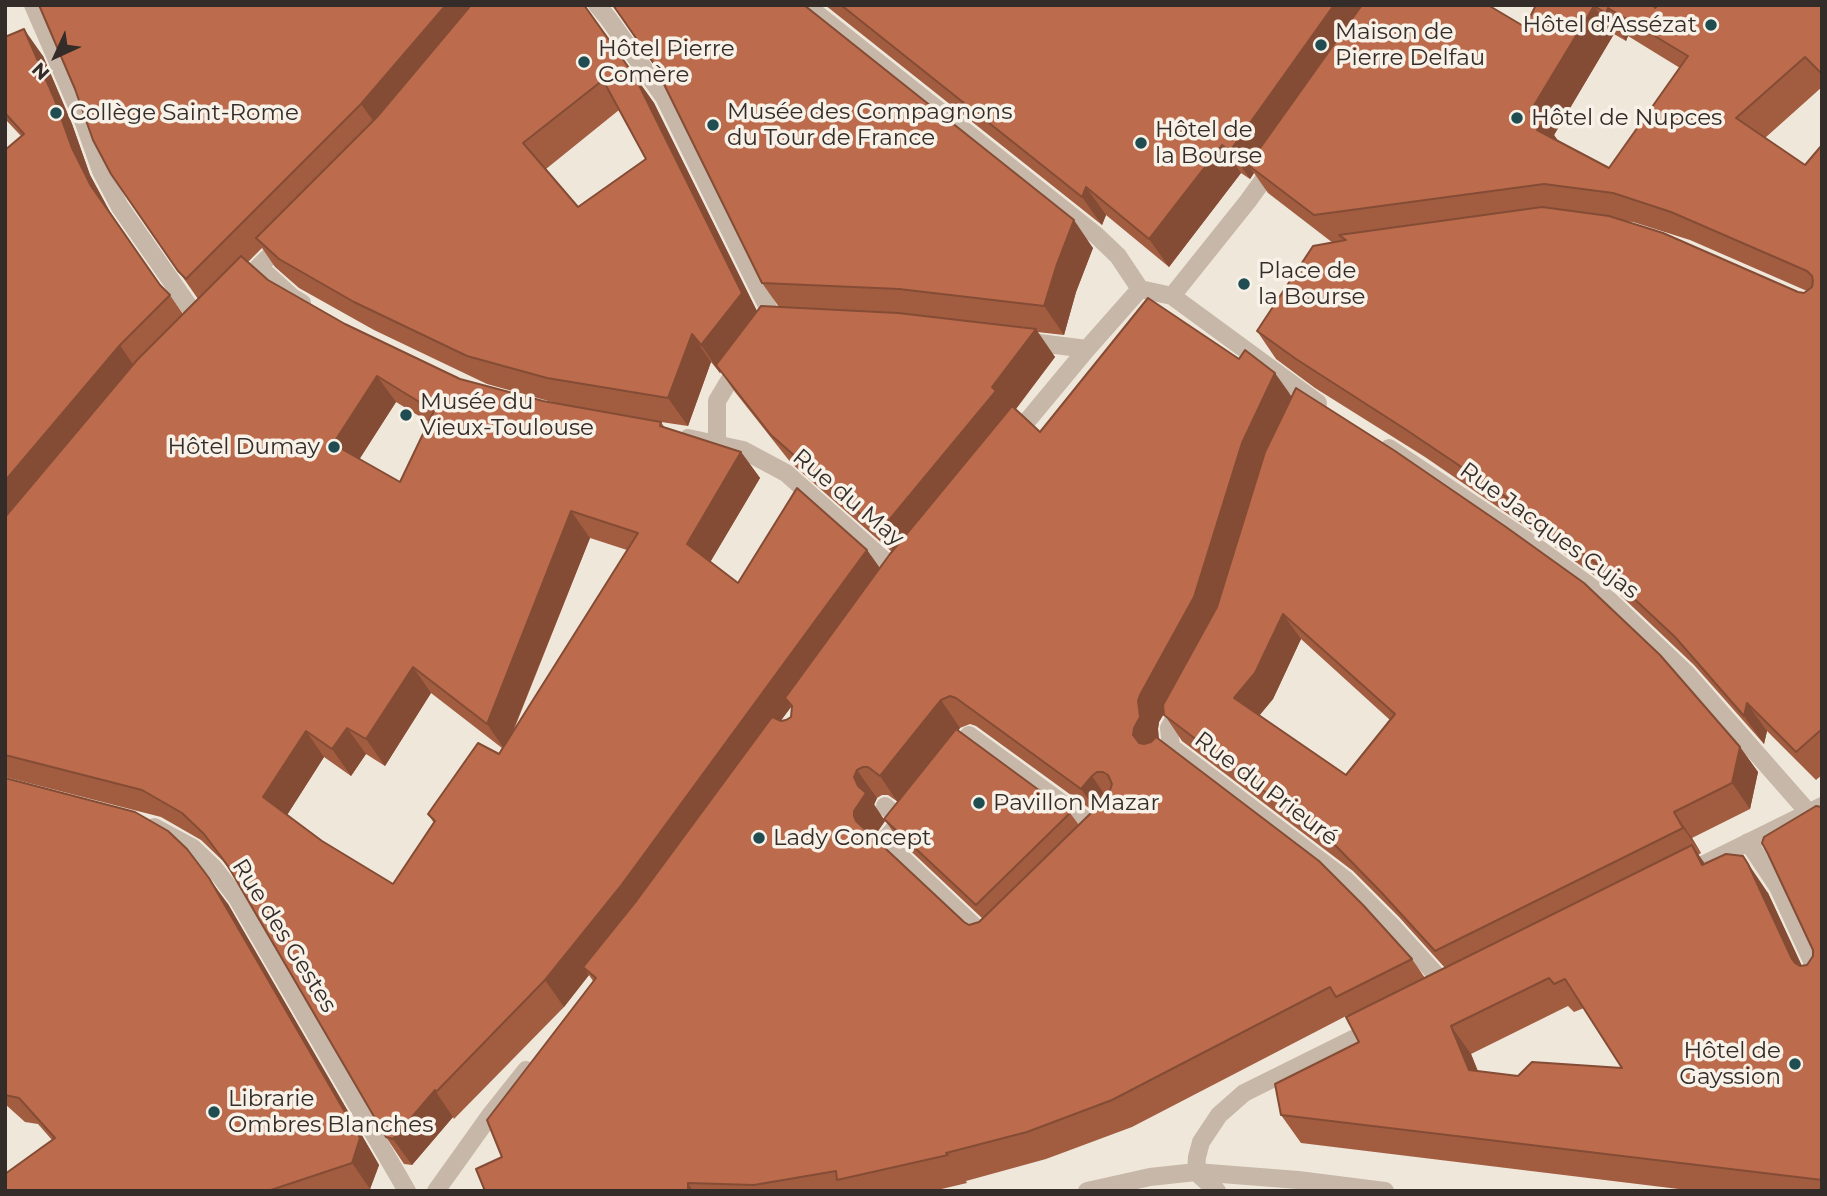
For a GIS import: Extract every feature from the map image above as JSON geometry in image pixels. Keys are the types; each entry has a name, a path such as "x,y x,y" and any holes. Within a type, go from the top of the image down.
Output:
{"street":[{"path":"33,5 83,120 101,171 120,207 188,306 203,322"},
{"path":"597,5 664,97 777,325"},
{"path":"806,5 1096,235 1118,256 1140,289 1171,296 1259,352 1306,402 1331,411"},
{"path":"1171,296 1248,201 1280,156"},
{"path":"231,294 296,230"},
{"path":"259,267 292,297 314,310"},
{"path":"998,457 1140,289"},
{"path":"1009,340 1087,349"},
{"path":"717,443 717,401 754,351"},
{"name":"Rue du May","path":"666,435 743,450 786,473 901,575"},
{"name":"Rue Jacques Cujas","path":"1375,439 1531,543 1609,600 1686,673 1816,809"},
{"name":"Rue du Prieuré","path":"1192,686 1169,728 1168,754 1346,880 1391,925 1444,993 1471,980"},
{"path":"944,767 969,735 1103,832"},
{"path":"918,799 884,841 991,942 1000,932"},
{"path":"885,806 901,820"},
{"path":"1664,884 1816,809"},
{"name":"Rue des Gestes","path":"133,821 158,828 194,848 214,868 237,898 407,1191"},
{"path":"1748,842 1778,887 1822,983"},
{"path":"1196,1172 1201,1142 1219,1115 1244,1093 1390,1020"},
{"path":"436,1191 534,1060"},
{"path":"1196,1172 1217,1191"},
{"path":"1087,1191 1150,1177 1196,1172 1298,1180 1385,1191"}],"building":[{"path":"39,5 446,5 361,104 186,279 111,174 93,140 75,89"},
{"path":"471,5 584,5 634,75 742,293 701,345 692,334 668,398 547,378 467,356 354,302 279,259 256,238 377,117","holes":["603,80 646,159 578,207 523,143"]},
{"path":"613,5 804,5 1074,220 1044,306 899,289 762,283 654,64"},
{"path":"841,5 1334,5 1230,151 1222,145 1149,239 1086,187 1082,197"},
{"path":"1362,5 1488,5 1525,27 1536,5 1653,5 1655,8 1658,5 1822,5 1822,74 1805,57 1736,118 1805,165 1822,145 1822,729 1796,752 1747,703 1744,716 1675,637 1596,563 1518,505 1257,331 1313,246 1346,240 1339,235 1542,207 1609,216 1663,233 1798,292 1804,293 1812,287 1812,276 1807,271 1671,212 1613,193 1544,184 1314,215 1248,165","holes":["1594,6 1606,13 1608,8 1688,56 1609,168 1537,130 1544,121 1530,112"]},
{"path":"24,29 72,148 91,186 160,285 170,295 120,345 5,481 5,150 24,134 5,113 5,37"},
{"path":"241,256 268,280 345,324 460,379 543,401 661,422 660,426 741,452 687,544 738,583 797,488 867,550 620,887 545,980 436,1092 435,1090 393,1139 386,1137 228,866 204,834 182,813 142,790 5,755 5,517 137,360","holes":["377,376 434,411 400,482 333,444","571,511 638,533 499,754 478,743 428,814 435,821 393,884 322,841 263,797 306,731 332,749 347,728 366,739 413,667 487,724"]},
{"path":"1148,298 1239,359 1245,350 1275,373 1242,443 1194,597 1140,695 1140,717 1133,735 1139,743 1144,744 1156,737 1319,861 1412,959 1336,997 1330,987 1112,1100 1027,1132 946,1153 948,1155 837,1180 836,1171 754,1185 688,1183 688,1191 485,1191 476,1169 502,1157 487,1120 596,978 583,967 637,900 772,717 781,721 791,717 792,706 785,698 890,554 1012,406 1040,432","holes":["950,696 1081,789 1097,772 1108,775 1112,784 1091,813 979,922 969,925 856,821 854,816 854,811 866,793 858,786 854,777 857,770 868,767 880,776 941,700"]},
{"path":"761,306 898,313 1036,329 992,387 996,391 880,531 771,435 716,365"},
{"path":"1296,388 1395,451 1506,527 1584,583 1660,655 1740,747 1732,783 1674,812 1683,828 1435,951 1335,845 1164,715 1163,705 1217,607 1265,452","holes":["1283,614 1395,714 1346,775 1234,698 1255,673"]},
{"name":"Pavillon Mazar","path":"956,729 1070,813 976,905 884,819"},
{"path":"5,778 135,812 168,831 187,849 209,878 360,1138 352,1163 268,1191 5,1191 5,1174 55,1138 19,1098 5,1095"},
{"path":"1816,806 1822,807 1822,1180 1281,1115 1275,1084 1359,1042 1346,1017 1692,845 1702,865 1726,854 1743,856 1792,959 1800,966 1807,965 1813,956 1813,950 1762,843 1764,837","holes":["1549,978 1554,984 1565,979 1622,1068 1532,1062 1518,1076 1469,1070 1451,1026"]}],"place":[{"name":"Hôtel d'Assézat","path":"1711,25"},
{"name":"Maison de Pierre Delfau","path":"1321,45"},
{"name":"Hôtel Pierre Comère","path":"584,62"},
{"name":"Collège Saint-Rome","path":"56,113"},
{"name":"Hôtel de Nupces","path":"1517,118"},
{"name":"Musée des Compagnons du Tour de France","path":"713,125"},
{"name":"Hôtel de la Bourse","path":"1141,143"},
{"name":"Place de la Bourse","path":"1244,284"},
{"name":"Musée du Vieux-Toulouse","path":"406,415"},
{"name":"Hôtel Dumay","path":"334,447"},
{"name":"Pavillon Mazar","path":"979,803"},
{"name":"Lady Concept","path":"759,838"},
{"name":"Hôtel de Gayssion","path":"1795,1064"},
{"name":"Librarie Ombres Blanches","path":"214,1112"}]}
